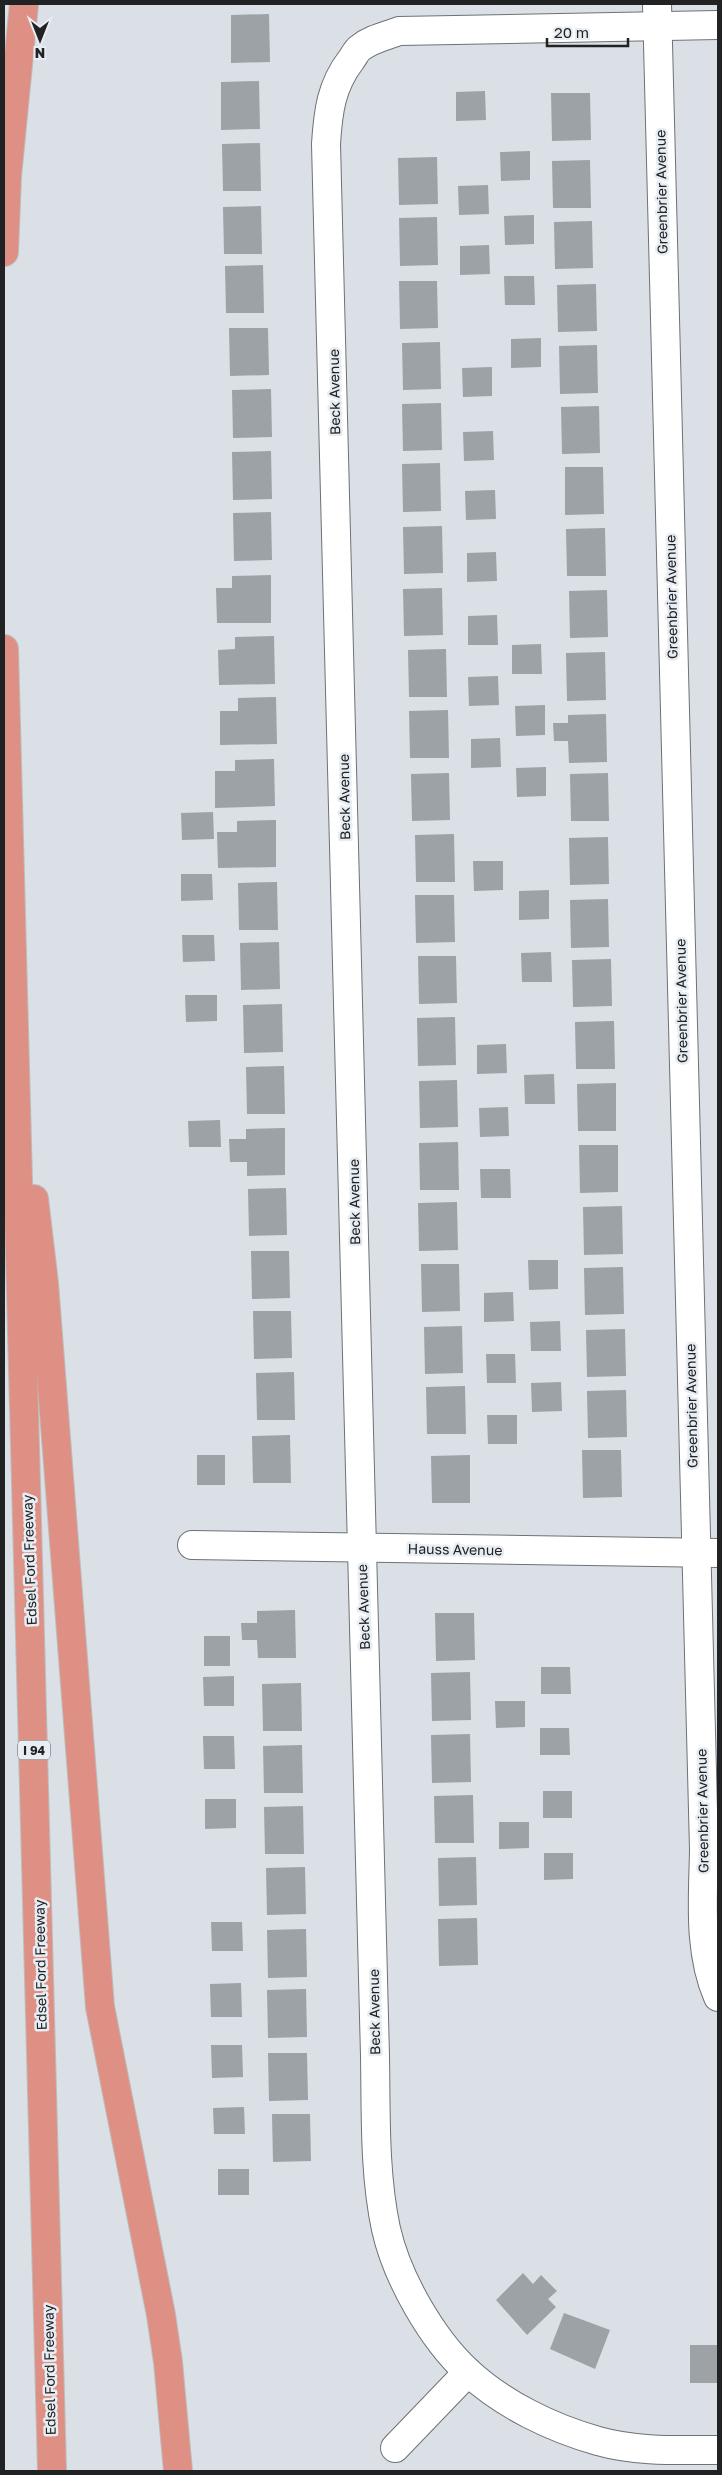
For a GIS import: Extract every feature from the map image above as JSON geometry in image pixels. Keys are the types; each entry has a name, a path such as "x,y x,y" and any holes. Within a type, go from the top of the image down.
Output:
{"highway":[{"path":"4,252 7,176 24,4"},
{"name":"Edsel Ford Freeway","path":"4,649 52,2471"},
{"path":"13,1029 44,1283 100,2007 161,2315 168,2362 178,2471"}],"street":[{"name":"Beck Avenue","path":"718,24 657,15 399,31 376,39 360,48 335,85 329,104 326,144 329,193 377,2155 381,2203 387,2231 405,2282 443,2344 468,2372 506,2400 551,2425 599,2442 654,2450 718,2450"},
{"name":"Greenbrier Avenue","path":"657,15 706,1552 703,1923 705,1951 718,1997"},
{"name":"Hauss Avenue","path":"192,1545 706,1552"},
{"path":"395,2448 468,2372"}],"building":[{"path":"269,14 270,62 231,63 231,15"},
{"path":"259,81 260,129 221,130 221,82"},
{"path":"485,91 486,120 456,121 456,92"},
{"path":"551,93 590,93 591,140 552,141"},
{"path":"260,143 261,191 223,191 222,144"},
{"path":"530,151 530,180 501,181 500,152"},
{"path":"437,157 438,204 399,205 398,158"},
{"path":"590,160 591,208 553,208 552,161"},
{"path":"488,185 489,214 459,215 458,186"},
{"path":"261,206 262,254 224,254 223,207"},
{"path":"534,215 534,244 505,245 504,216"},
{"path":"437,217 438,265 400,266 399,218"},
{"path":"592,221 593,268 555,269 554,222"},
{"path":"489,245 490,274 460,275 460,246"},
{"path":"263,265 264,313 226,313 225,266"},
{"path":"504,276 534,276 535,305 505,305"},
{"path":"399,281 437,281 438,328 400,329"},
{"path":"596,284 597,331 558,332 557,285"},
{"path":"229,328 268,328 269,375 230,376"},
{"path":"541,338 541,367 511,368 511,339"},
{"path":"440,342 441,389 403,390 402,343"},
{"path":"597,345 598,393 560,394 559,346"},
{"path":"492,367 492,396 463,397 462,368"},
{"path":"271,389 272,437 233,438 232,390"},
{"path":"441,403 442,450 403,451 402,404"},
{"path":"599,406 600,453 562,454 561,407"},
{"path":"493,431 494,460 464,461 463,432"},
{"path":"271,451 272,499 233,500 232,452"},
{"path":"440,463 441,511 403,512 402,464"},
{"path":"565,467 603,467 604,514 565,515"},
{"path":"495,490 496,519 466,520 465,491"},
{"path":"271,512 272,560 234,561 233,513"},
{"path":"442,526 443,573 404,574 403,527"},
{"path":"605,528 606,576 567,576 566,529"},
{"path":"496,552 497,581 467,582 467,553"},
{"path":"271,575 271,623 217,623 216,588 232,588 232,576"},
{"path":"442,588 443,635 404,636 403,589"},
{"path":"607,590 608,637 570,638 569,591"},
{"path":"497,615 498,645 468,645 468,616"},
{"path":"274,636 275,684 219,685 218,650 235,649 235,637"},
{"path":"541,644 542,674 512,674 512,645"},
{"path":"446,649 447,697 409,697 408,650"},
{"path":"605,652 606,700 567,701 566,653"},
{"path":"498,676 499,705 469,706 468,677"},
{"path":"276,697 277,744 220,745 220,711 238,711 238,698"},
{"path":"545,705 545,735 516,736 515,706"},
{"path":"448,710 449,758 410,758 409,711"},
{"path":"606,714 607,762 569,763 568,741 554,741 553,723 568,723 568,715"},
{"path":"500,738 501,767 471,768 471,739"},
{"path":"274,759 275,806 215,808 215,771 235,771 235,760"},
{"path":"546,767 546,796 517,797 516,768"},
{"path":"449,773 450,820 412,821 411,774"},
{"path":"608,773 609,821 571,821 570,774"},
{"path":"213,812 214,839 182,840 181,813"},
{"path":"276,820 276,867 218,868 217,832 237,832 237,821"},
{"path":"454,834 455,882 416,882 415,835"},
{"path":"608,837 609,884 570,885 569,838"},
{"path":"473,861 503,861 503,890 474,891"},
{"path":"181,874 212,874 213,900 181,901"},
{"path":"277,882 278,930 239,930 238,883"},
{"path":"549,890 549,919 519,920 519,891"},
{"path":"415,895 454,895 455,942 416,943"},
{"path":"608,899 609,947 571,948 570,900"},
{"path":"182,935 214,935 215,961 183,962"},
{"path":"279,942 280,989 241,990 240,943"},
{"path":"551,952 552,982 522,982 521,953"},
{"path":"418,956 456,956 457,1003 419,1004"},
{"path":"611,959 612,1006 573,1007 572,960"},
{"path":"185,995 217,995 217,1021 186,1022"},
{"path":"282,1004 283,1052 244,1053 243,1005"},
{"path":"455,1017 456,1065 418,1066 417,1018"},
{"path":"614,1021 615,1069 576,1069 575,1022"},
{"path":"506,1044 507,1073 477,1074 477,1045"},
{"path":"284,1066 285,1114 247,1114 246,1067"},
{"path":"554,1074 555,1104 525,1104 524,1075"},
{"path":"457,1080 458,1127 420,1128 419,1081"},
{"path":"616,1083 616,1131 578,1131 577,1084"},
{"path":"508,1107 509,1136 480,1137 479,1108"},
{"path":"220,1120 221,1147 189,1147 188,1121"},
{"path":"285,1128 285,1175 247,1176 247,1162 230,1162 229,1139 246,1139 246,1129"},
{"path":"458,1142 459,1190 420,1190 419,1143"},
{"path":"579,1145 618,1145 618,1192 580,1193"},
{"path":"480,1169 510,1169 511,1198 481,1198"},
{"path":"286,1188 287,1235 249,1236 248,1189"},
{"path":"457,1202 458,1250 419,1251 418,1203"},
{"path":"622,1206 623,1254 584,1255 583,1207"},
{"path":"251,1251 289,1251 290,1298 252,1299"},
{"path":"528,1260 558,1260 558,1289 529,1290"},
{"path":"421,1264 459,1264 460,1311 422,1312"},
{"path":"623,1267 624,1314 585,1315 584,1268"},
{"path":"513,1292 514,1321 484,1322 484,1293"},
{"path":"253,1311 291,1311 292,1358 254,1359"},
{"path":"560,1321 561,1351 531,1351 530,1322"},
{"path":"462,1326 463,1373 425,1374 424,1327"},
{"path":"625,1329 626,1376 587,1377 586,1330"},
{"path":"486,1354 515,1354 516,1383 487,1383"},
{"path":"294,1372 295,1420 257,1420 256,1373"},
{"path":"561,1382 562,1411 532,1412 531,1383"},
{"path":"465,1386 466,1434 427,1434 426,1387"},
{"path":"626,1390 627,1437 588,1438 587,1391"},
{"path":"487,1415 517,1415 517,1444 488,1444"},
{"path":"290,1435 291,1483 253,1483 252,1436"},
{"path":"582,1450 621,1450 622,1497 583,1498"},
{"path":"197,1455 225,1455 225,1485 197,1485"},
{"path":"470,1455 470,1503 432,1503 431,1456"},
{"path":"295,1610 296,1658 258,1658 257,1640 242,1640 241,1623 257,1623 257,1611"},
{"path":"435,1613 474,1613 475,1660 436,1661"},
{"path":"204,1636 230,1636 230,1666 204,1666"},
{"path":"541,1667 570,1667 571,1694 541,1694"},
{"path":"470,1672 471,1720 432,1721 431,1673"},
{"path":"234,1676 234,1706 204,1706 203,1677"},
{"path":"301,1683 302,1731 263,1731 262,1684"},
{"path":"495,1701 525,1701 525,1727 496,1728"},
{"path":"540,1728 569,1728 570,1755 540,1755"},
{"path":"470,1734 471,1782 432,1783 431,1735"},
{"path":"203,1736 234,1736 235,1769 204,1769"},
{"path":"302,1745 303,1793 264,1793 263,1746"},
{"path":"543,1791 572,1791 572,1818 543,1818"},
{"path":"473,1795 474,1843 435,1843 434,1796"},
{"path":"205,1799 236,1799 236,1828 205,1829"},
{"path":"303,1806 304,1854 265,1854 264,1807"},
{"path":"499,1822 529,1822 529,1848 499,1849"},
{"path":"544,1853 573,1853 573,1879 544,1880"},
{"path":"476,1857 477,1905 439,1906 438,1858"},
{"path":"305,1867 306,1914 267,1915 266,1868"},
{"path":"477,1918 478,1965 439,1966 438,1919"},
{"path":"211,1922 242,1922 243,1951 212,1951"},
{"path":"306,1929 307,1977 268,1978 267,1930"},
{"path":"241,1983 242,2017 211,2017 210,1984"},
{"path":"306,1989 307,2037 268,2038 267,1990"},
{"path":"211,2045 242,2045 243,2077 212,2078"},
{"path":"268,2053 307,2053 308,2100 269,2101"},
{"path":"244,2107 245,2134 214,2134 213,2108"},
{"path":"272,2114 310,2114 311,2161 273,2162"},
{"path":"218,2169 249,2169 249,2195 218,2195"},
{"path":"523,2273 533,2284 541,2275 557,2291 548,2299 556,2307 527,2335 496,2300"},
{"path":"564,2313 610,2330 595,2369 550,2349"},
{"path":"690,2345 718,2345 718,2383 690,2383"}]}
